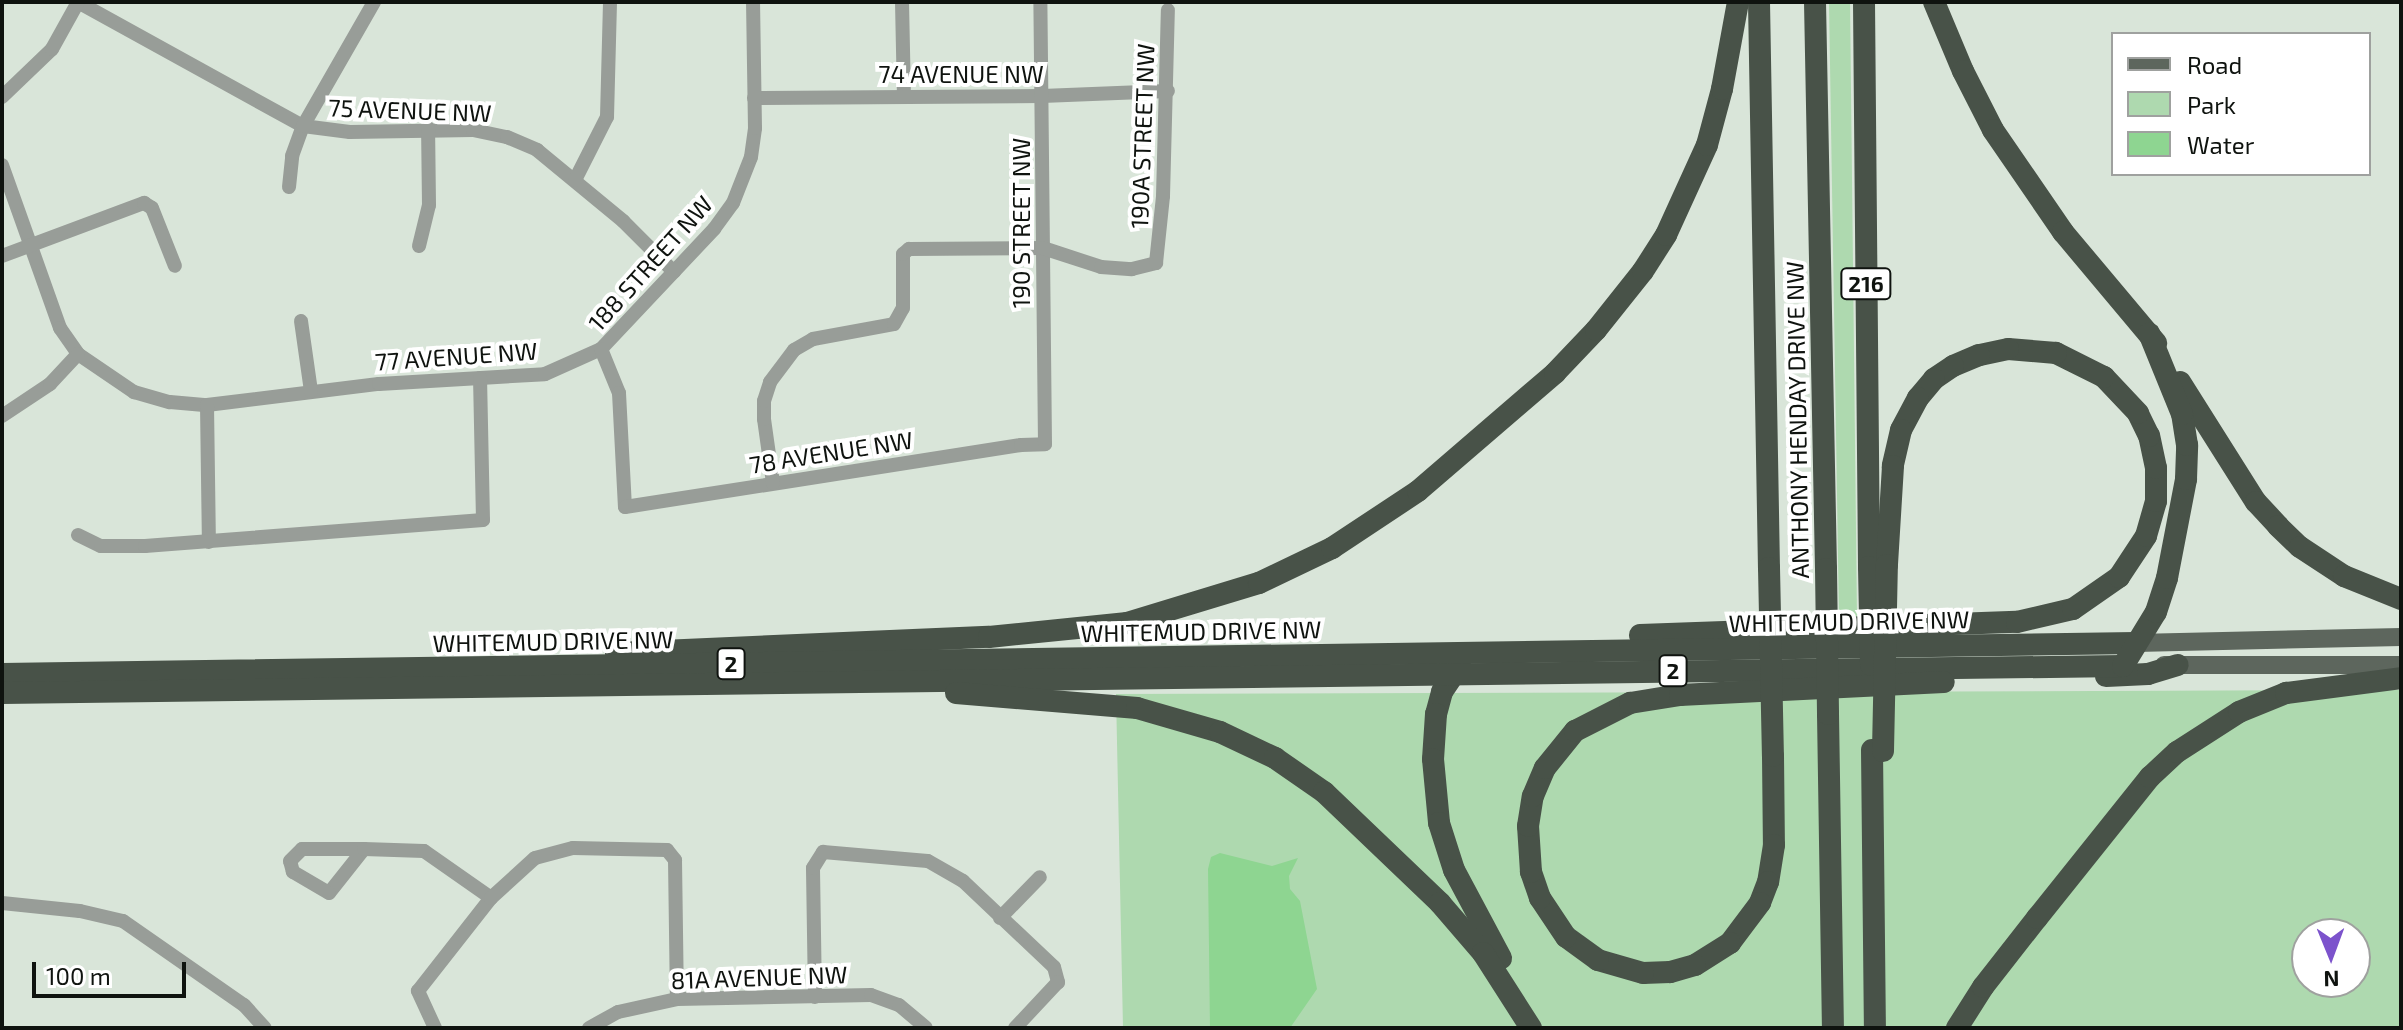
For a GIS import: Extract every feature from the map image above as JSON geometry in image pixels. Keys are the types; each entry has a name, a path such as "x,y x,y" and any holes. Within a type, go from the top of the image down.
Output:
{"highway":[{"path":"552,667 627,651 989,637 1127,623 1196,605 1259,583 1332,548 1418,491 1555,373 1596,330 1643,271 1666,235 1707,145 1722,89 1738,2"},
{"path":"1759,2 1769,568 1773,756 1774,845 1768,882 1760,903 1730,943 1695,965 1670,972 1643,973 1598,960 1566,937 1540,898 1531,872 1528,826 1533,796 1545,768 1575,731 1605,713 1630,703 1680,695 2148,674 2178,665"},
{"name":"ANTHONY HENDAY DRIVE NW","path":"1815,2 1833,1028"},
{"name":"216","path":"1864,2 1878,566 1878,751 1872,803 1875,1028"},
{"path":"1934,2 1963,71 1993,130 2063,232 2149,333 2248,490 2300,547 2344,576 2401,599"},
{"path":"2123,666 2156,612 2167,578 2186,479 2187,445 2182,414 2149,333"},
{"path":"1271,656 1377,644 2017,622 2056,615 2091,600 2109,588 2129,566 2146,536 2156,501 2156,476 2149,436 2138,413 2104,377 2056,353 2008,349 1979,355 1953,366 1934,379 1918,398 1901,430 1878,566"},
{"name":"WHITEMUD DRIVE NW","path":"2,674 2136,643"},
{"path":"1475,651 1454,673 1442,692 1436,714 1433,759 1439,823 1454,870 1476,916 1542,1028"},
{"name":"WHITEMUD DRIVE NW","path":"2,693 2123,666"},
{"path":"1957,1028 1983,987 2037,918 2150,777 2177,752 2226,719 2286,693 2401,678"},
{"path":"727,682 1073,700 1137,708 1220,732 1275,758 1312,783 1382,844 1483,953 1531,1028"},
{"path":"1822,1028 1832,997"}],"main road":[{"name":"WHITEMUD DRIVE NW","path":"2136,643 2401,637"},
{"name":"WHITEMUD DRIVE NW","path":"2123,666 2401,665"}],"street":[{"path":"2,97 52,49 78,2"},
{"name":"75 AVENUE NW","path":"78,2 303,126 350,132 428,128 473,130 507,137 537,150 575,180 674,272"},
{"path":"289,187 292,156 303,126 374,2"},
{"path":"575,180 607,117 610,2"},
{"name":"188 STREET NW","path":"625,507 619,393 601,349 674,272 733,203 751,157 753,2"},
{"path":"902,2 904,97"},
{"name":"190 STREET NW","path":"1040,2 1045,444"},
{"name":"190A STREET NW","path":"1043,248 1101,267 1132,269 1156,263 1160,246 1168,91 1168,10"},
{"name":"74 AVENUE NW","path":"754,98 1042,96 1168,91"},
{"path":"419,246 429,205 428,128"},
{"path":"2,165 60,328 78,354 50,384 2,416"},
{"path":"2,256 144,203 152,208 175,266"},
{"path":"773,483 764,419 764,401 770,382 794,350 813,339 894,324 903,308 903,254 909,249 1043,248"},
{"path":"301,321 311,391"},
{"name":"77 AVENUE NW","path":"78,354 134,392 170,402 207,405 311,391 545,374 601,349"},
{"path":"78,535 101,546 209,542 483,520 480,378"},
{"path":"207,405 209,542"},
{"name":"78 AVENUE NW","path":"625,507 1021,445 1045,444"},
{"path":"435,1028 418,991 491,898 535,858 573,848 667,850 675,860 677,999"},
{"path":"364,849 329,893 293,872 290,861 302,849 364,849 424,851 491,898"},
{"path":"815,997 813,868 823,852 928,861 963,881 1054,967 1058,982 1015,1028"},
{"path":"1000,918 1040,877"},
{"path":"2,903 80,911 123,921 244,1005 265,1028"},
{"name":"81A AVENUE NW","path":"589,1028 618,1012 677,999 871,995 899,1005 926,1028"}],"green space":[{"path":"1829,2 1850,2 1857,618 1839,618"},
{"path":"2401,690 2401,1028 1123,1028 1116,694"}],"water":[{"path":"1220,853 1272,866 1298,858 1289,876 1290,889 1300,901 1317,989 1290,1028 1210,1028 1208,869 1211,857"}]}
